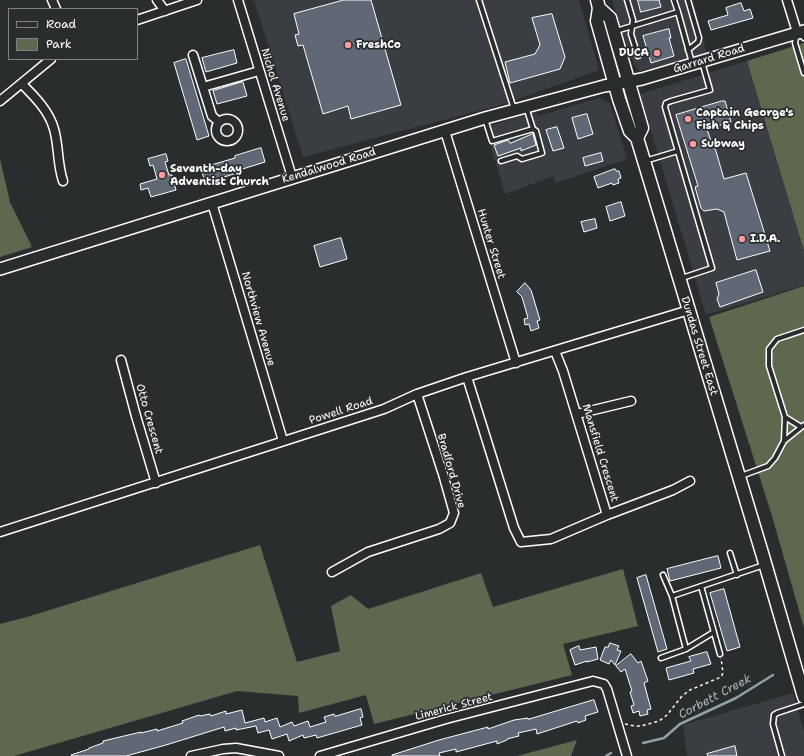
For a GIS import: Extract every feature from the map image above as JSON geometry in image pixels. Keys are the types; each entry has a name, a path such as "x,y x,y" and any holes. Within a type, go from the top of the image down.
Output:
{"main road":[{"name":"Dundas Street East","path":"598,4 610,18 642,128 637,138"},
{"name":"Dundas Street East","path":"598,4 597,21 614,84 630,131 637,138 766,565 804,698"}],"street":[{"path":"157,0 165,11"},
{"path":"138,20 197,0"},
{"name":"Nichol Avenue","path":"238,0 292,177"},
{"path":"787,0 802,34"},
{"name":"Garrard Road","path":"614,84 642,79 802,34"},
{"path":"193,54 212,116 219,122"},
{"path":"0,101 50,60"},
{"path":"202,87 259,71"},
{"path":"22,84 42,105 50,118 54,130 59,168 63,181"},
{"name":"Kendalwood Road","path":"0,269 485,118 614,84"},
{"name":"Hunter Street","path":"445,131 516,363"},
{"name":"Northview Avenue","path":"212,203 283,442"},
{"name":"Powell Road","path":"0,532 384,409 417,394 689,310"},
{"name":"Mansfield Crescent","path":"467,378 514,528 521,542 551,539 607,515 555,351"},
{"name":"Otto Crescent","path":"121,360 156,483"},
{"name":"Bradford Drive","path":"332,572 368,552 439,529 450,523 454,513 417,394"},
{"path":"576,414 631,401"},
{"path":"607,515 673,490 690,480"},
{"name":"Limerick Street","path":"320,756 446,719 593,681 604,684 607,689 617,722"},
{"path":"617,722 627,756"},
{"path":"191,756 223,748 236,748 280,756"}],"lane":[{"path":"479,0 514,110"},
{"path":"628,0 633,20 631,34 638,56"},
{"path":"674,0 688,50 697,63 710,90 671,101 666,103 665,107 712,268 679,279"},
{"path":"688,0 699,38 698,42 688,50"},
{"path":"614,32 678,12"},
{"path":"802,34 795,43 804,73"},
{"path":"501,161 517,156 522,159 542,153 536,131 533,129 526,106"},
{"path":"485,118 492,141 533,129"},
{"path":"644,161 678,151"},
{"path":"784,441 786,417 769,366 769,349 777,338 804,330"},
{"path":"739,476 768,466 775,458 784,441 802,426 786,417"},
{"path":"730,553 737,575"},
{"path":"672,596 766,565"},
{"path":"663,575 672,596 686,649"},
{"path":"701,586 720,654"},
{"path":"661,658 686,649 714,632"},
{"path":"782,756 772,719 774,715 804,704"}],"path":[{"path":"617,722 635,726 659,721 667,715 682,696 694,688 721,677 723,673 720,654"}],"shaded area":[{"path":"254,0 579,0 599,70 504,104 303,157"},
{"path":"612,0 693,0 707,54 639,71 631,58"},
{"path":"747,61 804,251 804,285 706,315 640,94"},
{"path":"599,98 610,104 627,159 555,183 554,176 505,194 485,127 537,112 538,116"},
{"path":"793,693 804,731 804,756 687,756 683,725"}],"green space":[{"path":"804,43 804,251 747,61"},
{"path":"0,159 10,202 32,247 0,257"},
{"path":"804,286 804,628 772,516 709,317"},
{"path":"260,545 297,662 340,651 331,606 351,595 368,609 481,573 493,607 623,569 638,626 563,644 572,675 374,724 366,695 299,713 298,696 237,691 14,756 0,756 0,624"},
{"path":"577,740 571,756 517,756"}],"building":[{"path":"344,0 371,0 401,105 351,119 348,106 323,114 303,45 298,46 295,35 299,34 294,14"},
{"path":"638,0 659,0 661,7 641,12"},
{"path":"741,3 744,11 750,9 753,18 711,30 708,21 728,15 726,8"},
{"path":"552,14 565,57 560,69 510,83 505,62 535,54 540,45 532,18"},
{"path":"669,29 671,38 669,38 674,56 651,63 643,36"},
{"path":"234,50 237,63 206,72 202,58"},
{"path":"186,59 209,136 197,140 174,63"},
{"path":"243,82 247,96 217,104 213,91"},
{"path":"725,101 731,122 707,129 711,141 713,141 724,179 746,173 770,251 737,260 724,212 717,209 704,211 701,208 695,187 698,186 676,115"},
{"path":"587,114 593,134 578,139 572,118"},
{"path":"557,127 564,148 553,151 546,130"},
{"path":"533,134 536,145 521,151 521,148 498,156 494,145 508,140 510,143"},
{"path":"261,148 265,162 205,183 201,168 235,158 235,156"},
{"path":"601,153 603,161 585,166 583,158"},
{"name":"Seventh-day Adventist Church","path":"166,154 168,161 165,162 169,175 172,175 176,190 151,197 148,188 141,190 140,184 157,179 153,165 150,166 148,159"},
{"path":"615,169 616,171 619,171 621,178 618,179 619,183 613,185 612,183 598,188 594,177"},
{"path":"621,202 625,216 610,221 606,207"},
{"path":"595,219 597,228 584,232 581,222"},
{"path":"341,238 347,259 320,267 314,246"},
{"path":"756,270 763,292 720,307 717,299 719,294 716,283"},
{"path":"525,283 531,290 540,320 537,321 539,328 531,331 529,324 525,325 524,319 528,318 522,297 517,292"},
{"path":"718,556 721,568 670,581 667,569"},
{"path":"646,575 667,649 658,652 637,578"},
{"path":"724,589 740,647 727,651 710,593"},
{"path":"610,643 619,646 617,650 621,651 615,665 611,660 609,664 600,660 605,647 608,647"},
{"path":"579,646 580,650 596,647 598,659 575,665 570,650"},
{"path":"707,652 711,664 693,669 694,673 669,680 666,668 691,661 689,657"},
{"path":"631,654 638,663 641,661 648,681 644,683 651,709 647,710 648,714 640,716 639,711 633,713 631,706 634,705 630,692 632,691 625,669 621,672 616,666"},
{"path":"594,700 598,712 585,716 586,720 578,723 577,721 537,734 536,729 518,733 519,736 507,739 497,744 497,741 456,752 456,749 439,753 440,756 392,756 439,740 488,727 488,729 514,720 528,719"},
{"path":"361,709 363,717 360,718 362,725 317,738 316,735 304,738 303,735 289,741 287,734 272,739 269,730 258,733 256,726 236,730 236,728 225,731 224,727 126,756 71,755 103,743 103,741 157,729 157,731 183,723 182,721 199,715 210,714 211,716 226,711 226,714 242,710 245,723 264,718 265,722 277,718 280,727 292,722 294,726 308,721 310,727 326,722 324,717 334,714 335,716"},
{"path":"735,746 737,756 708,756 707,754"}],"waterway":[{"name":"Corbett Creek","path":"643,743 664,738 680,724 736,698 773,675"},
{"name":"Corbett Creek","path":"606,756 611,753"}],"place":[{"name":"FreshCo","path":"348,45"},
{"name":"DUCA","path":"657,53"},
{"name":"Captain George's Fish & Chips","path":"688,119"},
{"name":"Subway","path":"693,144"},
{"name":"Seventh-day Adventist Church","path":"162,175"},
{"name":"I.D.A.","path":"742,239"}]}
